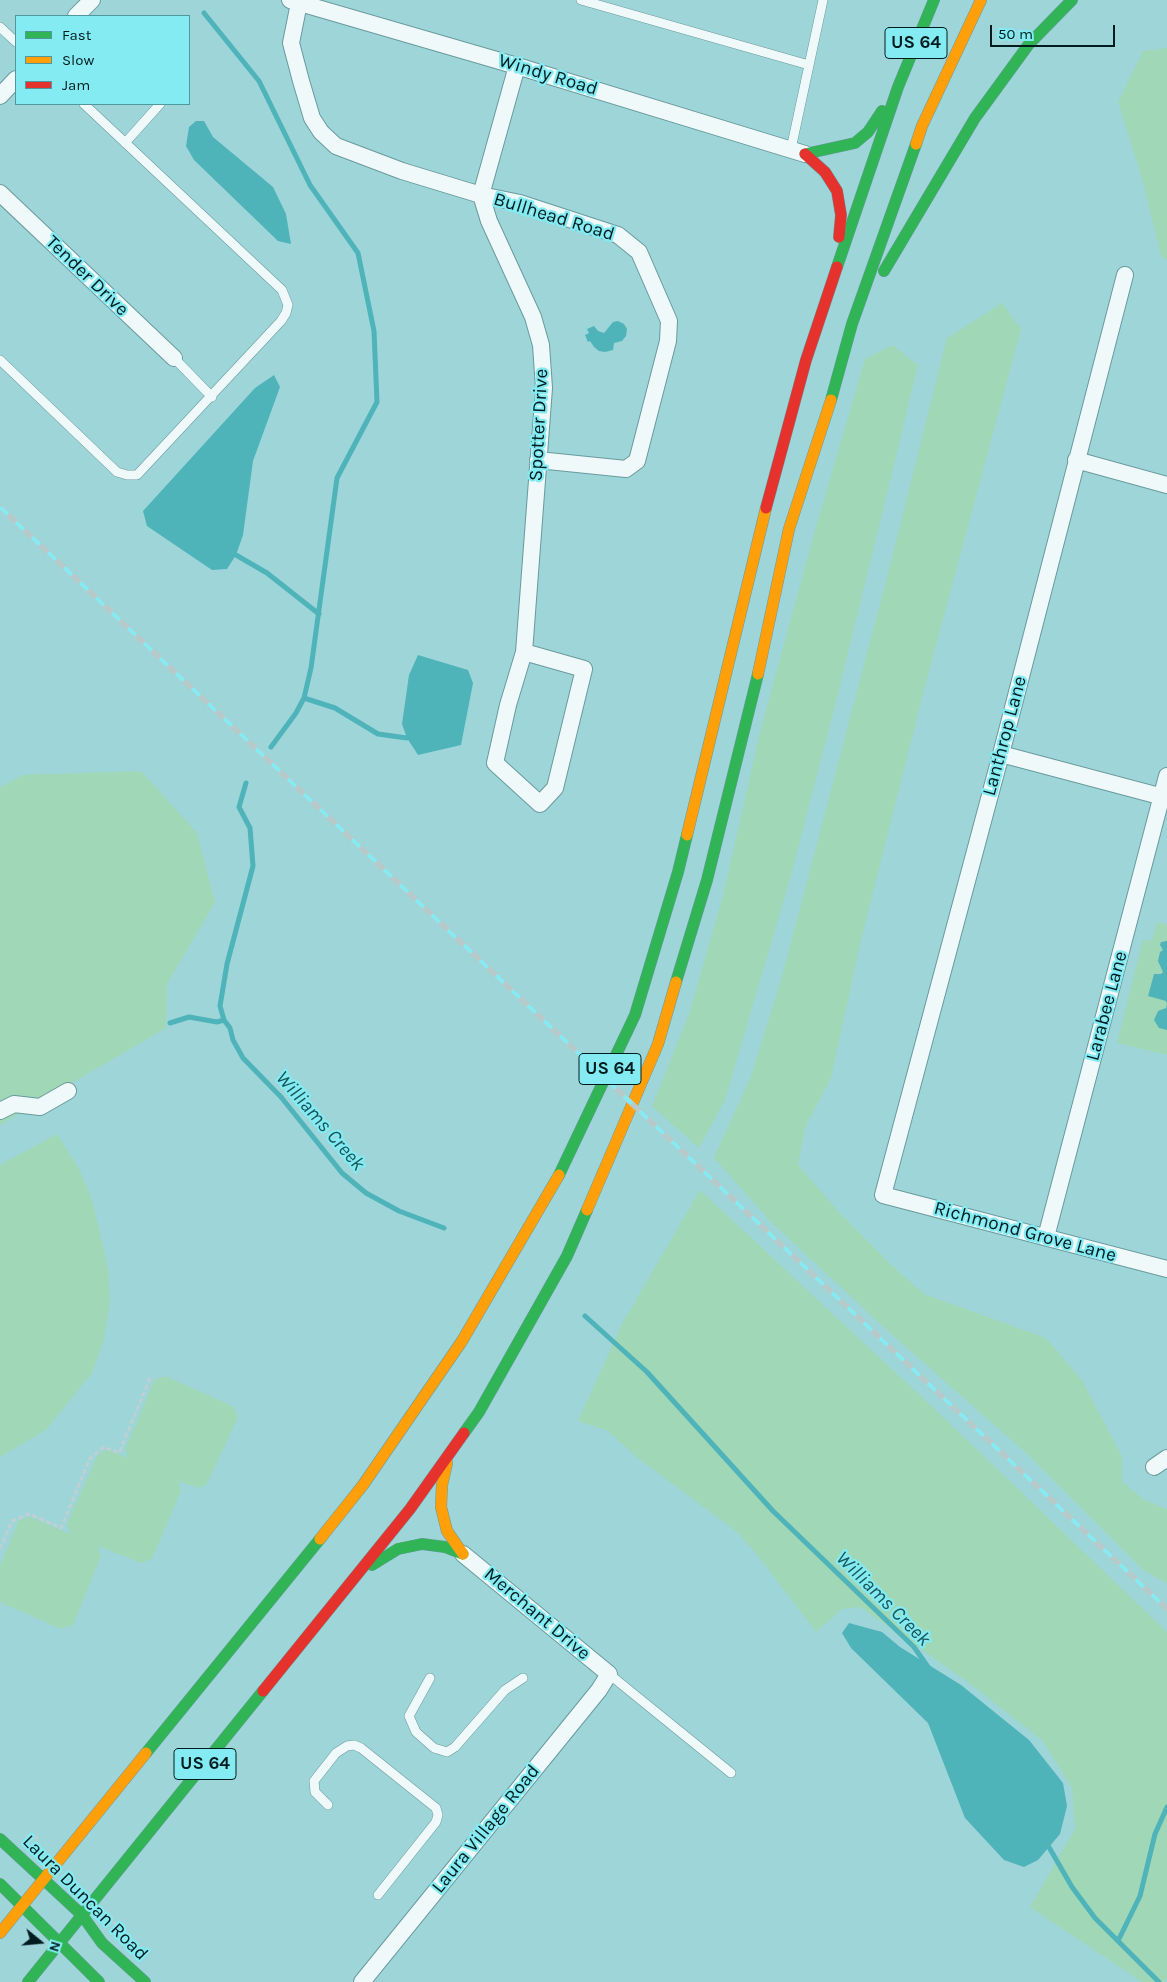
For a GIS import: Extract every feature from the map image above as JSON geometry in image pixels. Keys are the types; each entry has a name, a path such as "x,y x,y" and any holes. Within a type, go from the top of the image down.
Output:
{"main road":[{"name":"US 64","path":"0,1933 363,1484 462,1341 565,1166 635,1016 678,872 762,522 806,360 898,87 934,0"},
{"name":"US 64","path":"28,1982 410,1509 479,1412 567,1256 658,1044 707,880 754,687 789,529 833,392 852,324 922,126 981,0"},
{"path":"852,324 975,118 1029,44 1072,0"},
{"path":"798,152 846,146 862,140 898,87"},
{"path":"798,152 831,180 837,191 840,203 840,232 834,275"},
{"path":"451,1452 442,1485 441,1508 447,1531 463,1554"},
{"path":"360,1572 398,1549 408,1546 433,1545 463,1554"},
{"name":"Laura Duncan Road","path":"0,1839 82,1915 102,1943 145,1982"},
{"path":"0,1884 99,1982"}],"street":[{"path":"77,15 92,0"},
{"name":"Windy Road","path":"294,2 517,66 798,152"},
{"name":"Bullhead Road","path":"294,2 292,43 312,118 321,132 336,146 402,170 481,195 520,203 618,235 639,252 669,321 668,341 637,461 626,469 538,460"},
{"path":"481,195 517,66"},
{"path":"0,96 15,80"},
{"name":"Tender Drive","path":"0,193 174,358"},
{"name":"Spotter Drive","path":"481,195 489,220 533,317 541,345 544,388 524,652 508,705 495,763 540,804 555,788 584,669 524,652"},
{"name":"Lanthrop Lane","path":"882,1195 1001,754 1124,275"},
{"path":"1076,460 1167,485"},
{"path":"1001,754 1164,797"},
{"name":"Larabee Lane","path":"1046,1237 1164,797 1167,776"},
{"path":"0,1111 14,1104 40,1107 68,1091"},
{"name":"Richmond Grove Lane","path":"882,1195 1167,1269"},
{"name":"Merchant Drive","path":"463,1554 609,1674"},
{"name":"Laura Village Road","path":"362,1982 593,1697 609,1674"}],"lane":[{"path":"581,0 809,65"},
{"path":"798,152 809,65 823,0"},
{"path":"0,27 15,41"},
{"path":"0,360 117,472 127,475 137,474 282,322 288,305 282,290 85,105"},
{"path":"125,143 159,105"},
{"path":"174,358 212,397"},
{"path":"609,1674 731,1773"},
{"path":"430,1678 409,1716 416,1732 434,1748 447,1752 455,1747 505,1690 523,1678"},
{"path":"328,1805 315,1792 314,1781 336,1753 347,1746 354,1745 361,1748 436,1808 438,1815 436,1822 378,1895"}],"path":[{"path":"0,1549 12,1521 29,1514 61,1528 90,1458 104,1447 119,1453 150,1378"},
{"path":"113,1907 111,1918 120,1930"}],"green space":[{"path":"1167,48 1167,260 1161,256 1143,182 1118,102 1143,51"},
{"path":"1002,303 1021,329 924,690 861,940 831,1078 806,1125 798,1165 839,1212 889,1263 924,1294 1046,1338 1082,1380 1122,1457 1122,1481 1143,1499 1167,1509 1167,1583 1144,1571 1025,1452 890,1333 772,1223 714,1158 751,1076 781,980 892,558 947,338"},
{"path":"892,345 918,365 894,465 790,879 725,1100 699,1148 652,1106 689,1014 723,896 760,732 814,534 865,359"},
{"path":"141,771 197,833 215,902 167,984 166,1028 0,1125 0,787 23,775"},
{"path":"1157,922 1167,925 1167,1055 1117,1043 1143,939 1152,941"},
{"path":"57,1134 79,1169 91,1197 108,1268 110,1301 104,1340 92,1373 46,1430 0,1457 0,1165"},
{"path":"700,1190 940,1414 1167,1632 1167,1978 1164,1982 1142,1982 1030,1907 1075,1829 1072,1788 1043,1741 964,1679 860,1607 842,1609 816,1632 758,1556 737,1532 639,1459 608,1431 578,1421 623,1322"},
{"path":"165,1376 233,1406 238,1417 207,1484 199,1488 178,1481 181,1491 152,1559 141,1563 98,1546 101,1556 73,1625 61,1629 0,1602 0,1566 19,1520 30,1517 70,1534 67,1524 97,1456 107,1449 128,1458 125,1449 155,1379"}],"water":[{"path":"196,121 204,121 213,137 273,187 286,214 291,244 278,241 194,160 186,146 189,127"},
{"path":"618,321 624,324 627,329 626,336 622,341 614,343 613,350 599,351 590,341 588,342 585,335 589,333 587,329 594,326 598,331 604,333 613,322"},
{"path":"274,375 280,387 253,461 243,535 236,555 227,569 212,570 147,526 143,511 255,388"},
{"path":"418,655 468,670 473,683 461,745 418,755 407,738 402,724 409,675"},
{"path":"1167,941 1167,1004 1166,1001 1148,996 1154,974 1161,974 1163,972 1158,961 1160,952 1163,950 1160,945 1161,942"},
{"path":"1167,1005 1167,1030 1159,1028 1154,1020 1158,1011 1166,1008"},
{"path":"849,1623 882,1632 900,1647 961,1685 1029,1740 1063,1783 1067,1806 1060,1834 1038,1860 1024,1867 1004,1860 965,1818 928,1723 851,1648 842,1633"}],"waterway":[{"path":"204,13 259,81 310,185 358,253 374,331 377,402 337,478 311,668 304,698 296,713 271,747"},
{"path":"236,555 267,573 319,614"},
{"path":"304,698 335,708 378,734 407,738"},
{"name":"Williams Creek","path":"246,783 239,807 250,828 253,866 227,964 220,1006 224,1020 230,1028 233,1040 243,1058 281,1097 342,1173 366,1193 399,1211 444,1228"},
{"name":"Williams Creek","path":"170,1023 189,1017 217,1022 224,1020"},
{"name":"Williams Creek","path":"585,1316 647,1372 773,1511 914,1647 928,1667"},
{"path":"1118,1941 1140,1896 1155,1834 1167,1807"},
{"name":"Williams Creek","path":"1046,1842 1072,1887 1095,1918 1159,1982"}],"railway":[{"path":"0,507 1167,1609"}],"traffic: fast":[{"path":"837,267 898,87 934,0"},
{"path":"884,271 975,118 1029,44 1072,0"},
{"path":"805,154 855,143 868,132 882,111"},
{"path":"831,400 852,324 916,144"},
{"path":"676,982 707,880 758,674"},
{"path":"559,1175 635,1015 678,872 687,835"},
{"path":"464,1433 479,1412 567,1256 587,1210"},
{"path":"146,1753 320,1539"},
{"path":"372,1565 398,1549 422,1544 445,1547 463,1554"},
{"path":"28,1982 263,1691"},
{"path":"0,1839 82,1915 102,1943 145,1982"},
{"path":"0,1884 99,1982"}],"traffic: slow":[{"path":"916,144 922,126 981,0"},
{"path":"758,674 789,529 831,400"},
{"path":"687,835 766,508"},
{"path":"587,1210 658,1044 676,982"},
{"path":"320,1539 363,1485 462,1341 559,1175"},
{"path":"447,1463 442,1485 441,1507 447,1531 463,1554"},
{"path":"0,1933 146,1753"}],"traffic: jam":[{"path":"805,154 825,172 837,191 841,215 839,237"},
{"path":"766,508 806,360 837,267"},
{"path":"263,1691 410,1509 464,1433"}]}
